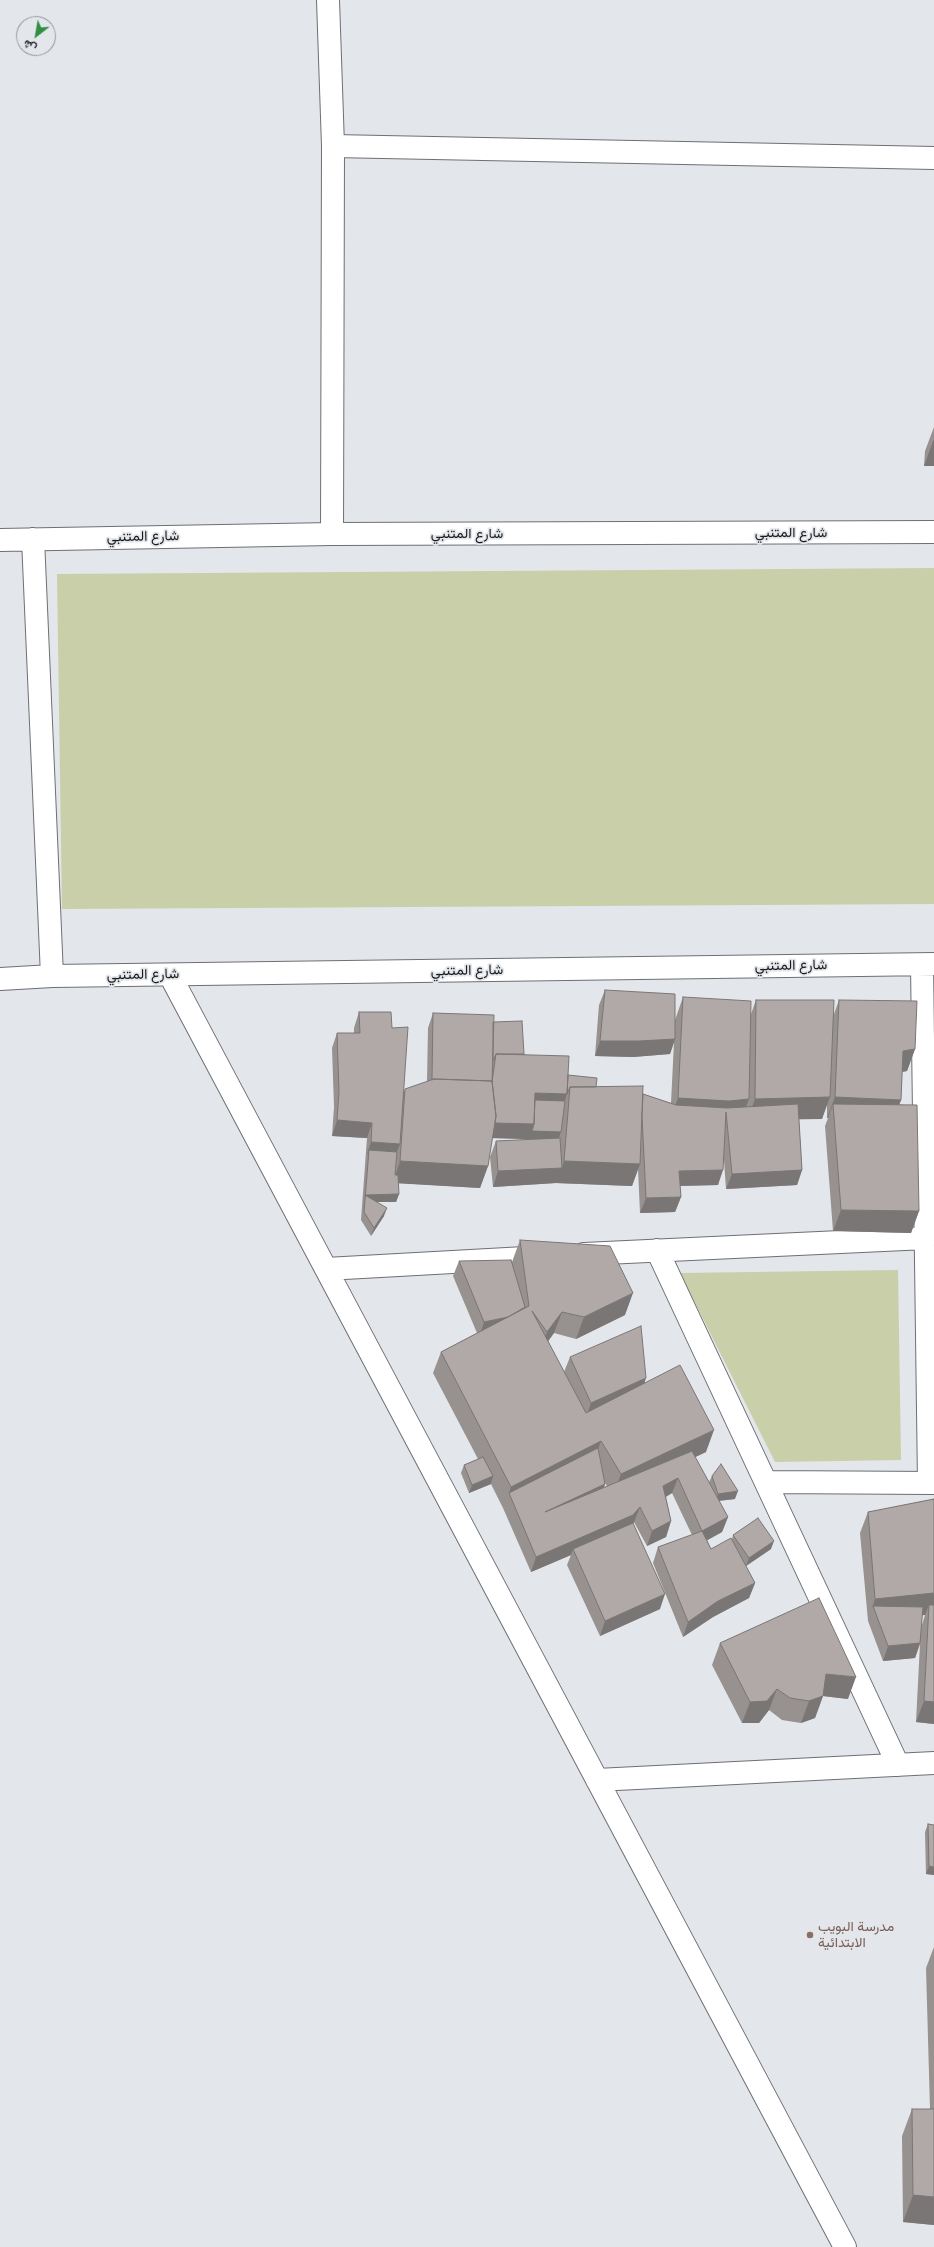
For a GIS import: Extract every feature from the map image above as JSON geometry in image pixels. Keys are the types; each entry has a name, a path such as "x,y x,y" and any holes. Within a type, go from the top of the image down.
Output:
{"street":[{"path":"328,0 333,146 332,534"},
{"path":"333,146 934,158"},
{"name":"شارع المتنبي","path":"0,540 332,534 934,532"},
{"path":"33,539 52,976"},
{"path":"766,1482 932,1483 926,1238 928,965"},
{"name":"شارع المتنبي","path":"0,979 52,976 928,965"},
{"path":"170,975 844,2247"},
{"path":"326,1269 657,1250 926,1238"},
{"path":"657,1250 898,1764"},
{"path":"597,1780 934,1763"}],"green space":[{"path":"934,568 934,904 62,909 57,574"},
{"path":"898,1270 901,1460 775,1462 680,1273"}],"building":[{"path":"605,990 675,994 675,1039 600,1041"},
{"path":"683,997 751,1001 749,1099 729,1101 678,1098"},
{"path":"756,1000 834,1000 830,1097 755,1099"},
{"path":"839,1000 917,1001 915,1049 903,1051 901,1100 835,1097"},
{"path":"359,1012 391,1012 392,1028 408,1027 400,1144 371,1142 372,1123 337,1120 339,1092 337,1033 360,1033"},
{"path":"433,1013 494,1015 492,1081 432,1080"},
{"path":"522,1021 524,1054 496,1054 493,1061 493,1022"},
{"path":"496,1054 569,1056 567,1094 535,1093 534,1124 495,1123 496,1116 492,1082"},
{"path":"568,1075 597,1078 596,1087 570,1087 567,1094"},
{"path":"434,1079 492,1081 496,1116 488,1166 400,1161 405,1089"},
{"path":"643,1086 640,1164 564,1161 570,1087"},
{"path":"643,1094 676,1105 727,1108 798,1104 802,1170 732,1174 726,1112 723,1170 679,1171 681,1197 646,1198 642,1116"},
{"path":"535,1100 565,1101 561,1132 532,1131 534,1124"},
{"path":"833,1104 917,1105 919,1211 841,1210"},
{"path":"560,1138 562,1168 498,1171 496,1141"},
{"path":"369,1150 397,1152 395,1175 398,1175 399,1194 365,1195"},
{"path":"365,1195 387,1208 374,1228 364,1212"},
{"path":"520,1240 610,1246 633,1293 584,1317 562,1312 547,1332 532,1311 586,1413 680,1365 714,1430 621,1474 601,1441 511,1487 441,1352 529,1306"},
{"path":"511,1260 525,1307 508,1317 484,1322 459,1261"},
{"path":"641,1326 646,1378 591,1403 570,1357"},
{"path":"598,1448 605,1484 545,1512 692,1451 728,1517 702,1531 678,1478 663,1486 671,1521 652,1531 640,1507 633,1515 536,1557 509,1493"},
{"path":"483,1457 493,1476 472,1485 464,1465"},
{"path":"721,1464 738,1491 718,1494 712,1476"},
{"path":"934,1499 934,1593 875,1599 868,1512"},
{"path":"758,1518 774,1541 749,1558 733,1535"},
{"path":"633,1523 665,1594 605,1621 573,1549"},
{"path":"702,1531 711,1549 731,1538 755,1583 718,1601 688,1622 658,1547"},
{"path":"819,1598 856,1677 826,1674 823,1696 809,1701 790,1698 777,1689 767,1701 750,1702 720,1643"},
{"path":"929,1605 934,1605 934,1702 924,1701"},
{"path":"873,1606 923,1607 920,1643 888,1646"},
{"path":"928,1824 934,1825 934,1867 929,1866"},
{"path":"912,2109 934,2109 934,2197 913,2195"}],"place":[{"name":"مدرسة البويب الابتدائية","path":"810,1935"}]}
